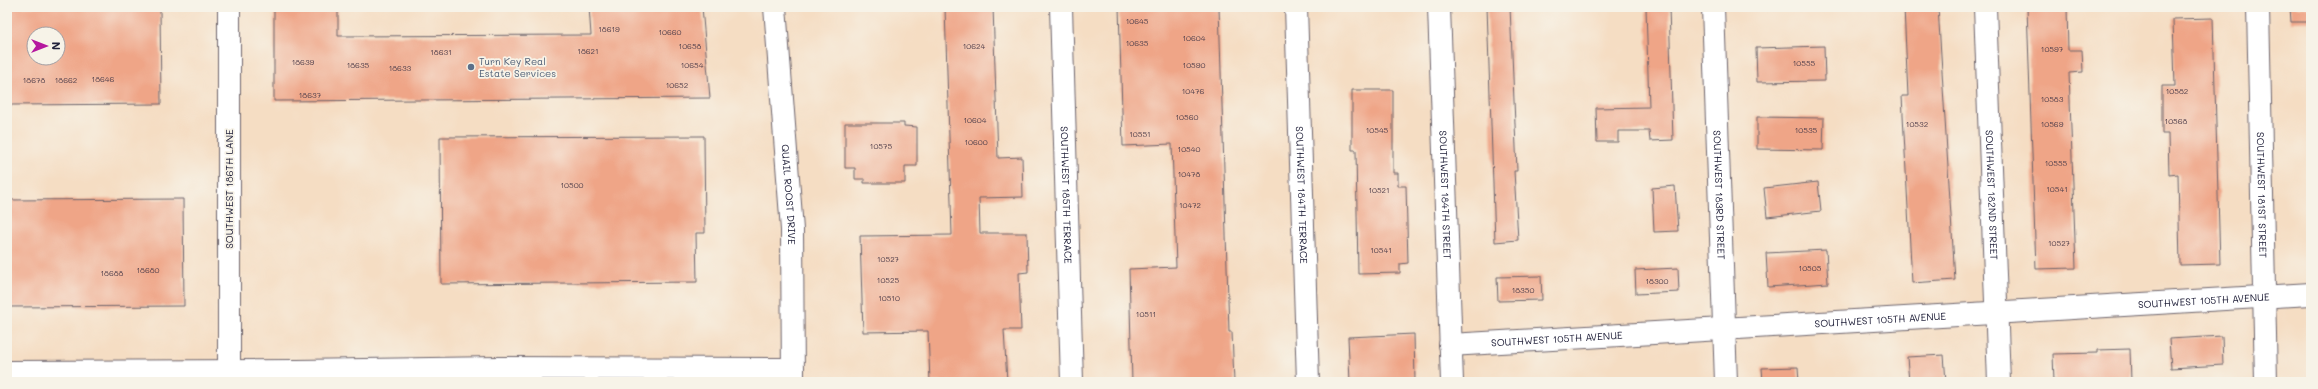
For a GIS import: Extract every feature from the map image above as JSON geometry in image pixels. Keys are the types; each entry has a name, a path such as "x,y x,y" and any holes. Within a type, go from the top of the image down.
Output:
{"street":[{"name":"SOUTHWEST 186TH LANE","path":"229,7 229,371"},
{"name":"QUAIL ROOST DRIVE","path":"775,7 792,230 793,375"},
{"name":"SOUTHWEST 185TH TERRACE","path":"1060,7 1072,382"},
{"name":"SOUTHWEST 184TH TERRACE","path":"1296,7 1308,382"},
{"name":"SOUTHWEST 184TH STREET","path":"1439,7 1452,382"},
{"name":"SOUTHWEST 183RD STREET","path":"1713,7 1726,382"},
{"name":"SOUTHWEST 182ND STREET","path":"1985,7 1998,382"},
{"name":"SOUTHWEST 181ST STREET","path":"2258,7 2266,382"},
{"name":"SOUTHWEST 105TH AVENUE","path":"1450,345 2311,294"},
{"path":"7,372 98,377 229,371 297,377 793,375"}],"building":[{"path":"7,7 160,7 161,104 7,105"},
{"path":"274,7 338,7 338,36 591,35 589,7 702,7 710,98 274,101"},
{"path":"945,7 993,7 998,158 1022,157 1023,197 979,198 980,233 1027,233 1028,272 1019,273 1021,330 1004,330 1007,382 930,382 928,331 863,332 860,236 952,235"},
{"path":"1119,7 1219,7 1229,332 1232,332 1234,382 1132,382 1129,269 1176,267 1172,144 1123,146"},
{"path":"1487,7 1510,7 1517,171 1514,171 1518,240 1495,242"},
{"path":"1646,7 1669,7 1673,140 1650,141 1649,131 1618,131 1618,142 1597,142 1596,108 1649,107"},
{"path":"1904,7 1938,7 1955,280 1912,283 1902,96 1908,96"},
{"path":"2027,7 2067,7 2068,50 2082,50 2083,72 2069,73 2076,268 2036,269"},
{"path":"2290,7 2311,7 2311,22 2291,22"},
{"path":"2213,18 2220,264 2180,265 2178,174 2169,175 2168,134 2162,134 2162,86 2175,86 2173,19"},
{"path":"1824,46 1825,81 1757,82 1756,48"},
{"path":"1352,90 1393,90 1393,173 1398,173 1398,186 1406,186 1408,263 1400,264 1400,273 1358,274 1356,150 1352,150"},
{"path":"1757,117 1824,118 1823,150 1757,149"},
{"path":"845,123 904,123 904,126 917,127 917,166 905,166 905,183 864,183 864,179 855,179 855,168 845,168"},
{"path":"704,136 705,233 696,233 697,282 441,284 440,137"},
{"path":"1818,182 1821,211 1767,217 1764,188"},
{"path":"1675,186 1678,231 1654,232 1652,188"},
{"path":"183,199 184,306 7,307 7,200"},
{"path":"1826,250 1828,283 1768,287 1766,253"},
{"path":"1678,268 1679,292 1636,294 1635,270"},
{"path":"1541,276 1542,300 1498,301 1497,277"},
{"path":"1414,334 1415,382 1350,382 1348,337"},
{"path":"2222,336 2223,365 2171,368 2169,339"},
{"path":"2130,349 2131,382 2054,382 2053,354 2097,353 2097,350"},
{"path":"1944,355 1946,382 1909,382 1907,357"},
{"path":"1798,367 1799,382 1763,382 1762,368"}],"place":[{"name":"Turn Key Real Estate Services","path":"471,67"}]}
